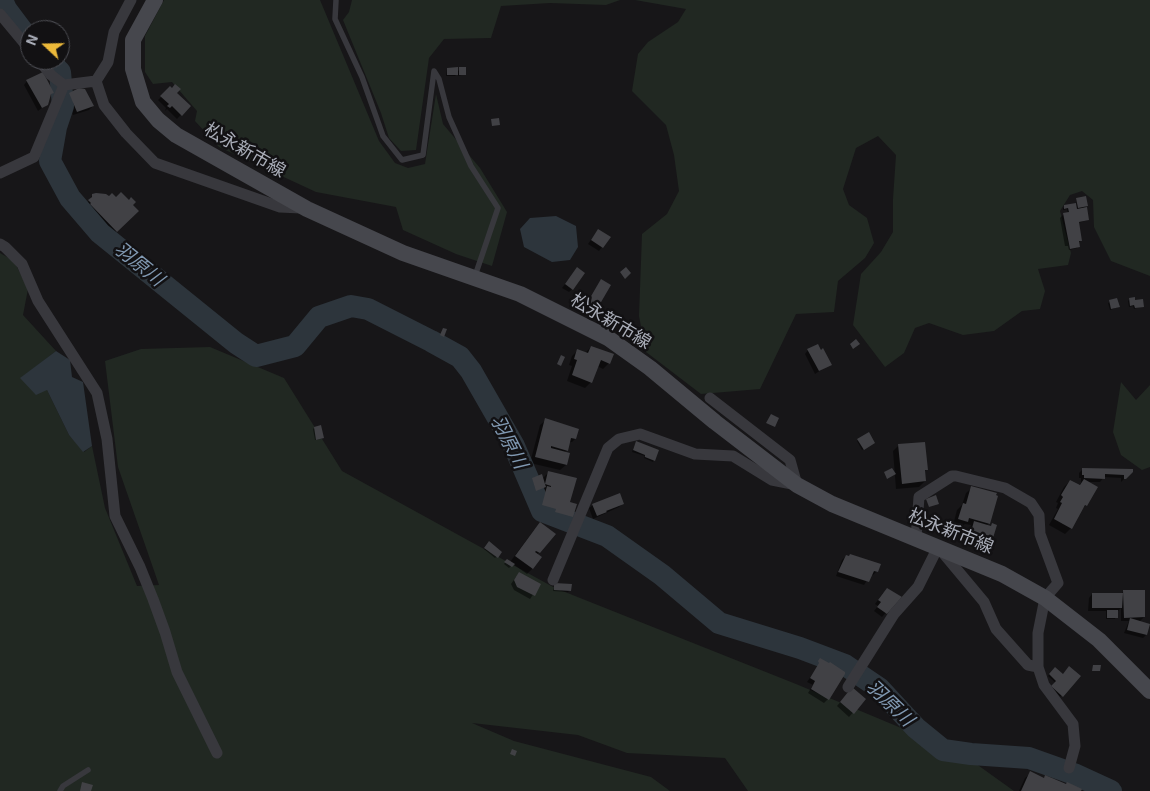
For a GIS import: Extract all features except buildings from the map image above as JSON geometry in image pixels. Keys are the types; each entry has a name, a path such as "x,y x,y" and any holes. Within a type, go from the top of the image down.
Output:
{"main road":[{"name":"松永新市線","path":"155,0 133,40 133,69 143,102 158,120 176,135 307,209 403,253 520,294 608,338 650,368 729,433 797,484 832,504 1002,574 1045,598 1099,640 1150,690"}],"street":[{"path":"96,81 108,62 114,32 131,0"},
{"path":"0,14 20,38"},
{"path":"47,70 64,85 96,81"},
{"path":"96,81 104,105 126,133 155,163 280,207 307,209"},
{"path":"0,173 34,157 64,85"},
{"path":"0,244 6,247 22,264 38,300 97,393 107,439 115,516 140,567 153,599 177,672 218,753"},
{"path":"553,580 608,448 619,439 640,434 694,454 733,456 772,480 797,484 790,460 710,398"},
{"path":"916,538 919,497 952,476 1005,488 1032,503 1039,515 1040,534 1058,583 1045,598 1038,632 1038,667 1044,685 1073,724 1075,746 1069,768"},
{"path":"848,687 894,614 918,587 938,547 984,602 996,629 1028,665 1038,667"}],"lane":[{"path":"336,0 335,19 362,77 383,136 402,160 423,155 434,70 439,79 449,117 467,158 498,208 475,278"},
{"path":"60,791 63,786 88,770"}],"shaded area":[{"path":"164,0 320,0 379,141 395,163 408,168 425,164 436,94 443,124 480,168 507,212 492,266 456,254 403,230 396,207 316,192 219,147 195,121 197,111 172,82 153,84 145,72 145,36"},
{"path":"352,0 620,0 606,5 550,3 501,6 491,38 444,39 429,58 416,150 401,151 389,138 381,113 343,20 349,12"},
{"path":"635,0 1150,0 1150,276 1111,261 1094,227 1093,200 1082,191 1070,195 1060,211 1071,253 1068,265 1038,269 1045,291 1040,309 1022,311 994,331 963,335 929,323 915,328 904,353 885,367 853,325 861,274 881,252 893,232 896,155 878,136 856,148 843,189 849,205 867,218 874,243 865,258 838,281 834,312 796,314 760,389 701,394 646,352 639,316 642,234 667,214 679,191 674,155 666,125 632,91 638,54 648,42 678,22 686,9"},
{"path":"556,216 576,226 578,247 570,260 552,262 524,247 520,229 530,218"},
{"path":"0,253 14,261 28,289 23,315 56,351 21,378 47,390 69,435 84,452 92,446 105,508 137,586 159,585 118,467 105,361 141,349 210,347 284,378 342,471 555,588 796,684 961,753 1014,791 748,791 725,758 627,753 578,735 472,723 514,741 651,777 670,791 0,791"},
{"path":"56,351 70,360 72,377 83,382 92,446 83,452 69,435 47,390 36,395 20,378"},
{"path":"1121,382 1136,400 1150,385 1150,467 1142,470 1121,455 1113,432"}],"waterway":[{"name":"羽原川","path":"2,0 6,9 20,28"},
{"name":"羽原川","path":"58,70 60,72 63,106 56,127 50,161 70,198 100,233 236,343 256,356 295,346 319,317 351,306 368,309 431,341 460,357 471,371 514,446 542,511 607,536 662,575 719,623 800,648 845,665 879,688 916,728 943,750 1029,758 1074,774 1111,791"}]}
